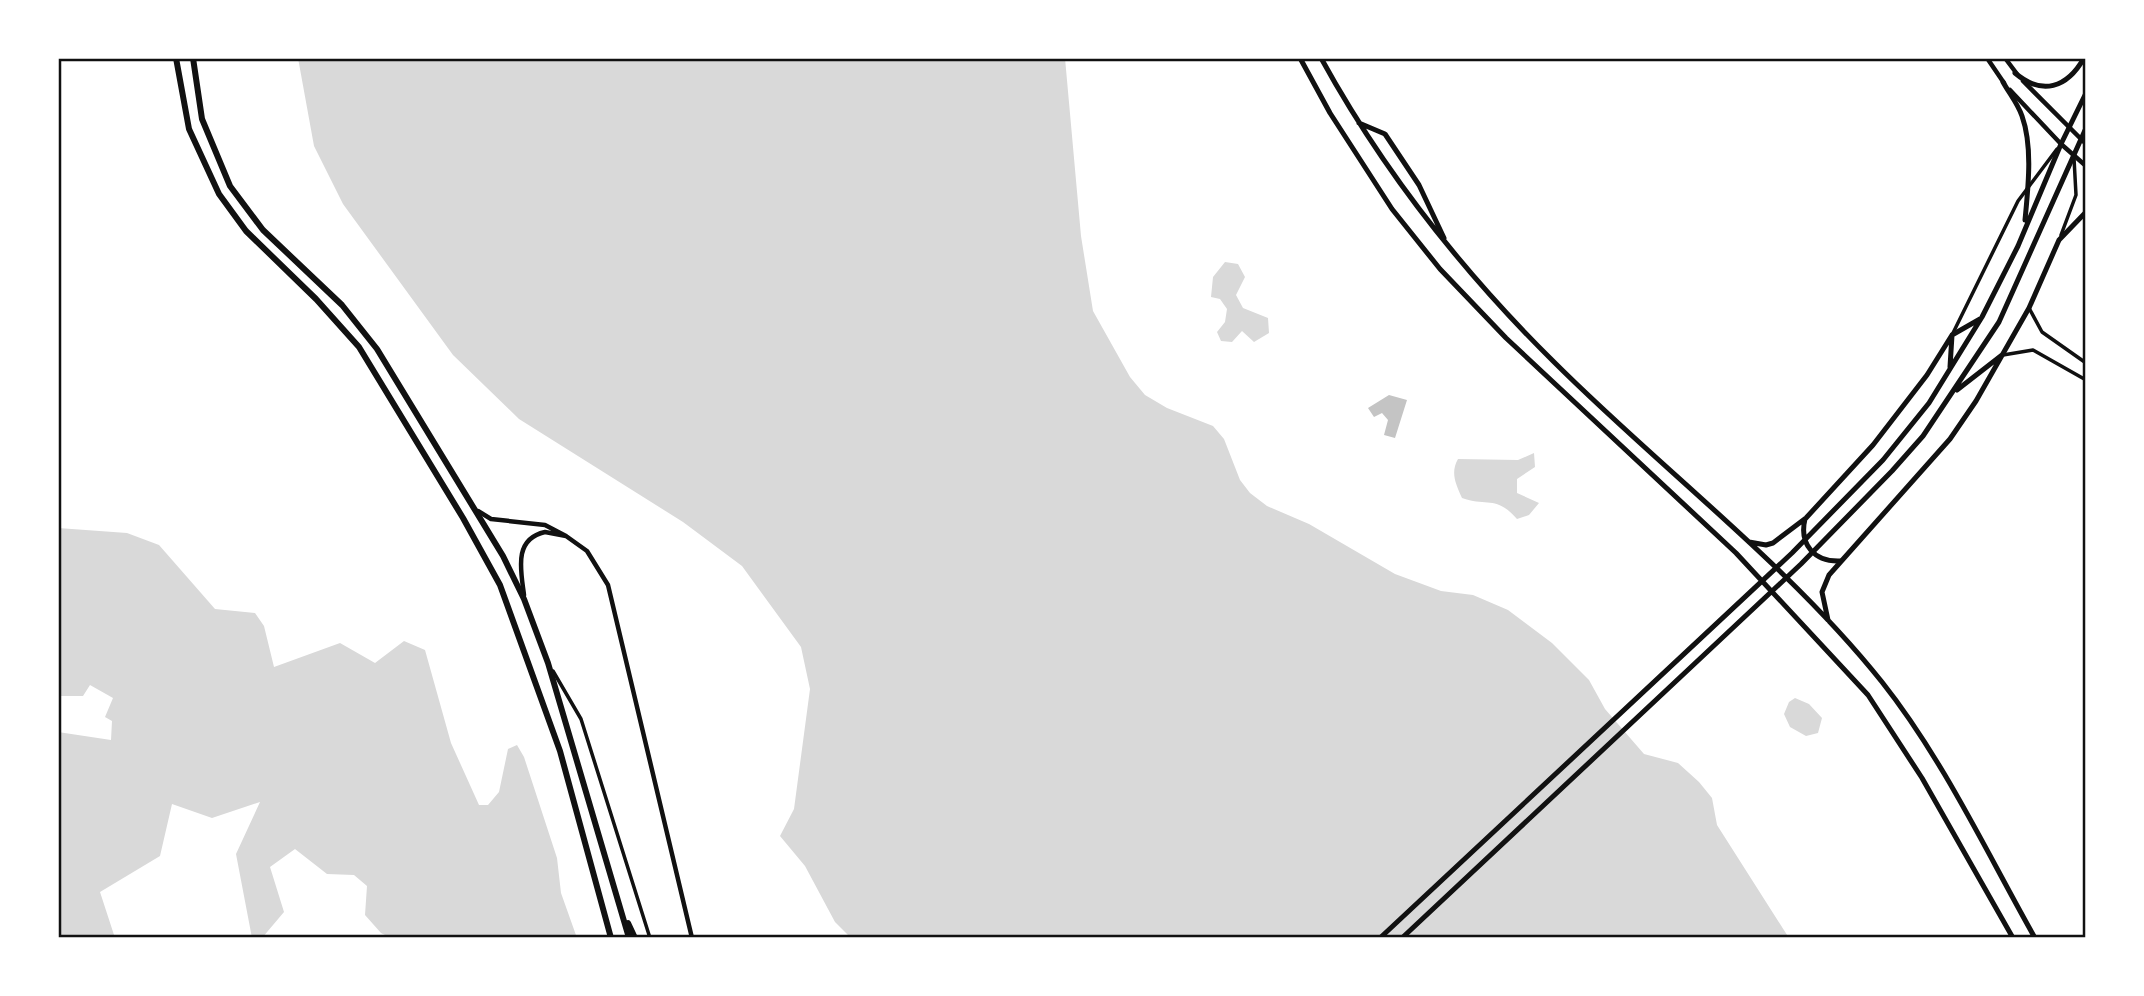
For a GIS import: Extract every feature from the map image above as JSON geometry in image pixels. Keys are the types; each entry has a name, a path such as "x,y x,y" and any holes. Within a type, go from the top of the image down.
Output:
{"main road":[{"path":"176,58 189,129 219,194 246,231 316,299 359,347 500,584 560,751 611,938"},
{"path":"193,58 205,129 236,196 263,230 342,305 365,332 471,505 524,599 548,663 629,938"},
{"path":"1300,58 1330,113 1392,209 1440,269 1482,314 1816,636 1868,695 1922,778 2013,938"},
{"path":"1321,58 1358,122 1418,210 1449,247 1555,363 1745,540 1830,623 1883,683 1939,768 2035,938"},
{"path":"2015,73 2036,86 2055,84 2071,76 2084,58"},
{"path":"2003,82 2024,125 2028,187 2024,228"},
{"path":"1380,938 1792,553 1883,460 1948,374 1982,317 2086,93"},
{"path":"1358,122 1385,134 1419,185 1449,247"},
{"path":"1402,938 1801,564 1892,471 1950,397 1999,322 2086,130"},
{"path":"1830,623 1823,608 1822,592 1840,561 1891,509 1950,439 2029,308 2059,240 2086,212"},
{"path":"1745,540 1766,545 1773,543 1806,518 1873,445 1909,399 1952,335 1982,317"},
{"path":"1948,374 1952,359 1952,335"},
{"path":"1950,397 2003,355"},
{"path":"1690,512 1701,499"},
{"path":"1806,518 1803,539 1810,550 1820,559 1840,561"},
{"path":"621,908 635,938"}],"street":[{"path":"1987,58 2003,82 2061,144 2086,166"},
{"path":"2005,58 2015,73 2086,144"},
{"path":"1952,335 2018,201 2061,144"},
{"path":"2059,240 2076,195 2074,156"},
{"path":"2029,308 2042,332 2086,363"},
{"path":"2003,355 2033,350 2086,380"},
{"path":"471,505 491,519 545,525 566,536 592,556 608,585 692,938"},
{"path":"524,599 520,561 525,544 545,532 566,536"},
{"path":"548,663 581,719 650,938"}],"shaded area":[{"path":"298,58 1065,58 1081,236 1093,311 1130,377 1145,395 1167,408 1213,426 1224,439 1240,480 1250,493 1267,506 1309,524 1395,574 1441,591 1473,595 1508,610 1552,643 1589,680 1605,709 1644,754 1678,763 1712,798 1717,825 1789,938 851,938 835,922 805,866 780,836 794,809 810,689 801,647 742,566 683,522 519,419 453,355 343,204 314,146"},
{"path":"1225,262 1238,264 1245,277 1236,295 1243,308 1268,318 1269,333 1254,342 1242,331 1232,342 1221,341 1217,332 1225,322 1227,309 1220,299 1211,297 1213,277"},
{"path":"1534,453 1535,467 1517,479 1517,493 1539,503 1529,515 1517,519 1497,504 1462,498 1454,474 1458,459 1518,460"},
{"path":"58,528 127,533 159,545 215,609 255,613 264,626 274,667 340,643 375,663 404,641 425,650 451,743 479,805 488,805 499,792 508,749 517,745 524,757 557,858 561,893 577,938 391,938 381,933 365,915 367,886 354,875 327,874 295,849 270,867 284,912 262,938 252,938 236,854 260,802 212,818 172,804 160,856 100,892 115,938 58,938 58,732 111,740 112,721 105,717 113,698 90,685 83,696 58,696"},
{"path":"1795,698 1809,704 1822,718 1818,733 1806,736 1790,727 1784,714 1789,702"}],"building":[{"path":"1389,395 1407,400 1395,438 1384,435 1388,420 1382,413 1374,417 1368,408"}]}
